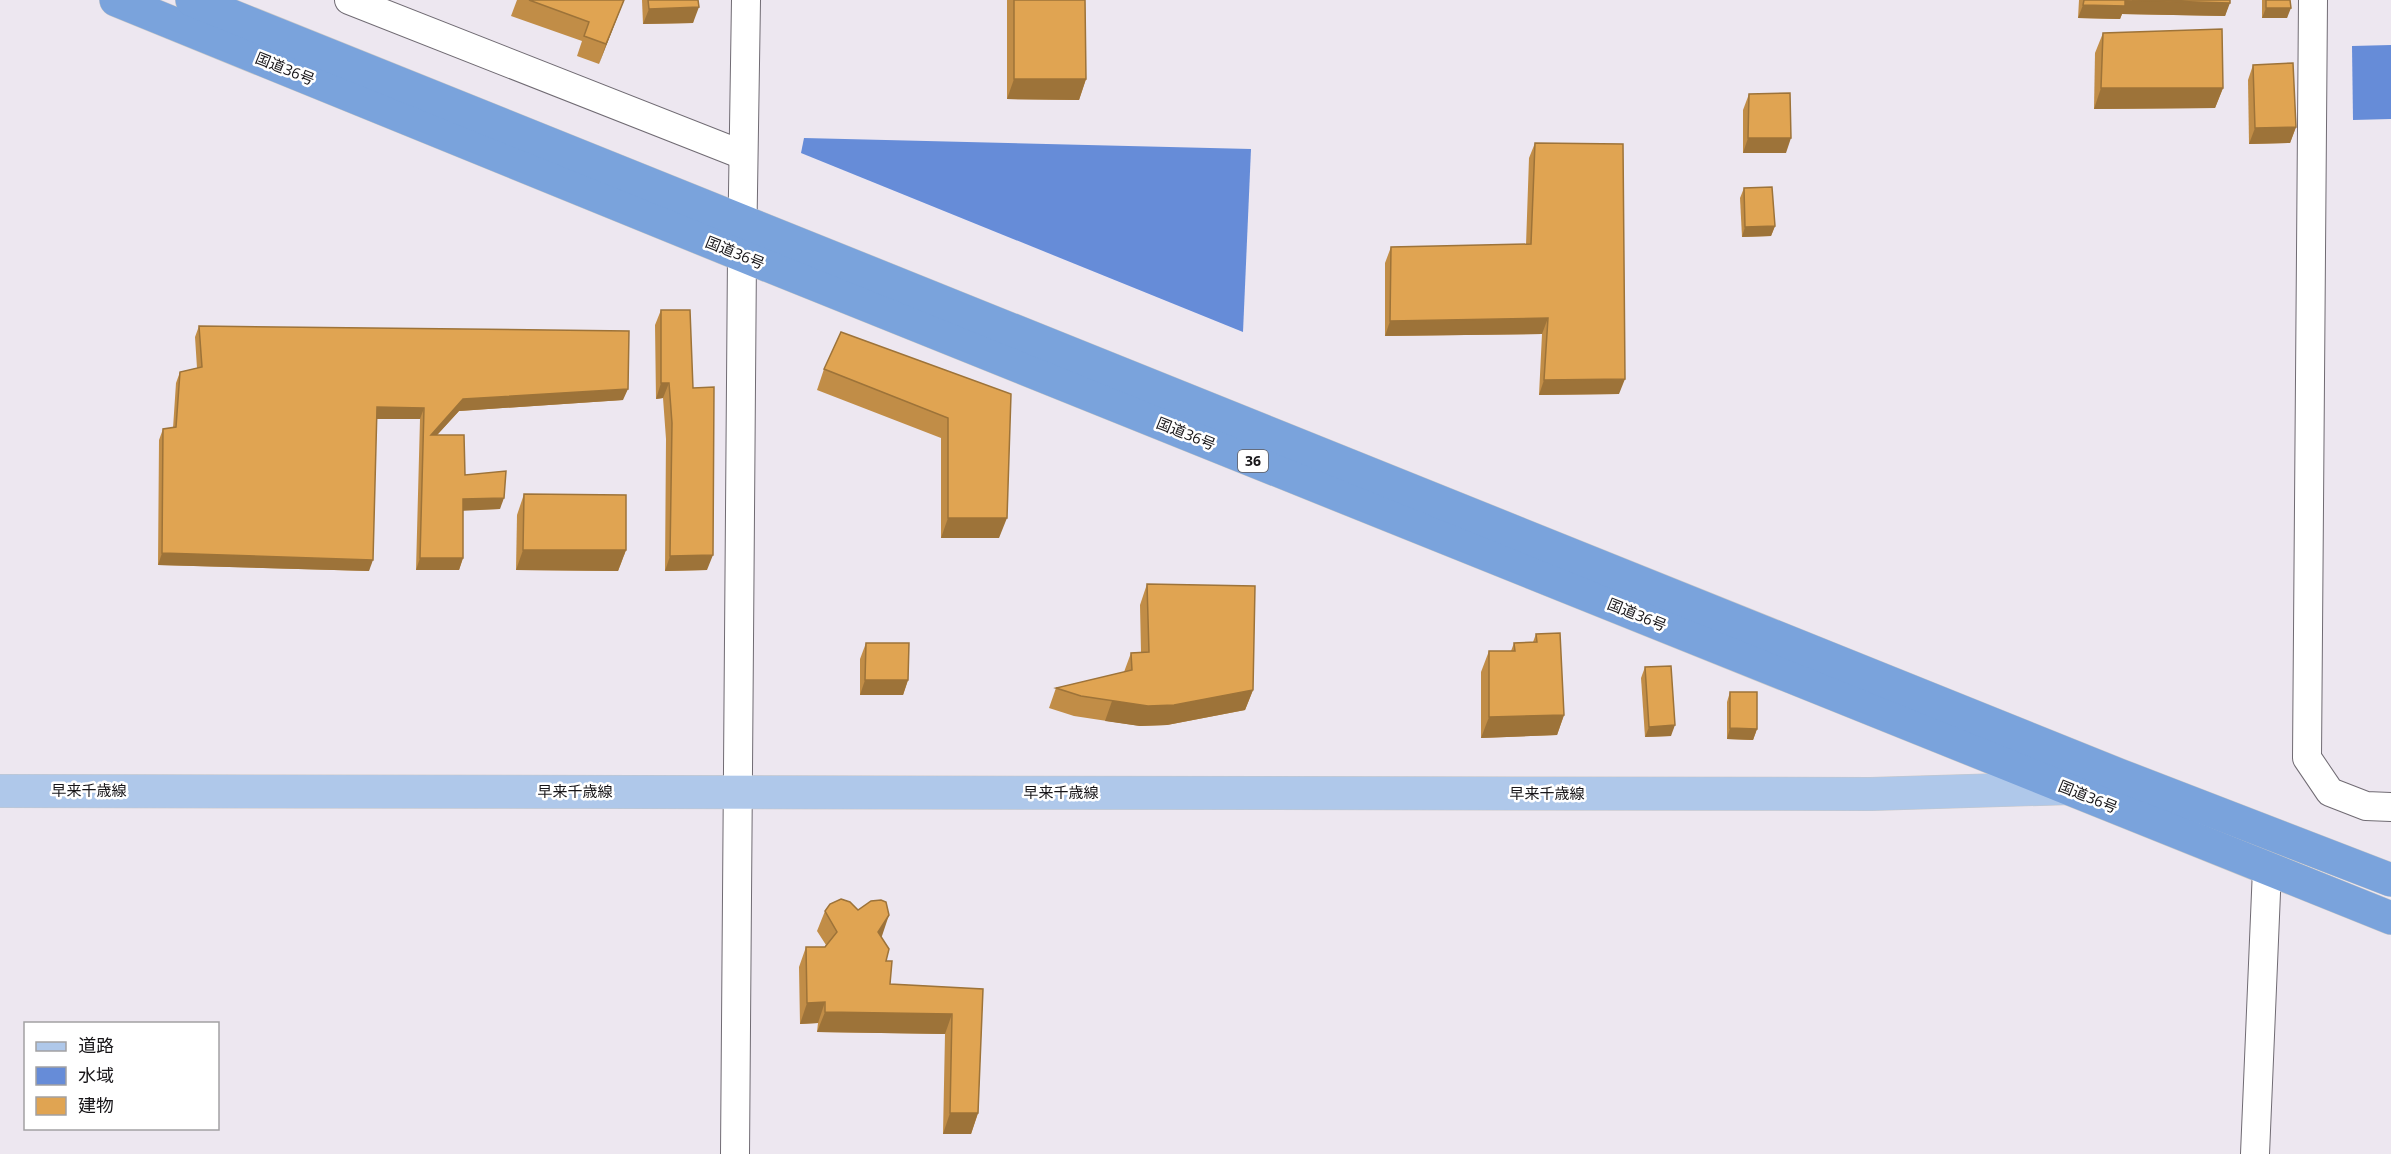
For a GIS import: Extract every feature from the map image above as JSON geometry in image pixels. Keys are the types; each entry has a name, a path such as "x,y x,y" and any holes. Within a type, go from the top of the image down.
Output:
{"highway":[{"name":"国道36号","path":"116,0 741,255 2391,918"},
{"name":"国道36号","path":"192,0 743,219 2120,775 2391,880"}],"main road":[{"name":"早来千歳線","path":"0,791 1871,794 2067,789 2120,775"}],"street":[{"path":"349,0 743,155"},
{"path":"735,1154 741,255 746,0"},
{"path":"2313,0 2307,758 2330,792 2366,806 2391,807"},
{"path":"2255,1154 2268,869"}],"water":[{"path":"2391,45 2391,119 2353,120 2352,46"},
{"path":"804,138 1251,149 1243,332 801,153"}],"building":[{"path":"529,0 624,0 606,44 584,36 589,22"},
{"path":"648,0 698,0 699,7 649,9"},
{"path":"1014,0 1085,0 1086,79 1014,79"},
{"path":"2084,0 2125,0 2125,6 2083,5"},
{"path":"2132,0 2230,0 2230,3"},
{"path":"2266,0 2290,0 2291,8 2266,8"},
{"path":"2222,29 2223,88 2101,88 2103,33"},
{"path":"2293,63 2296,127 2255,128 2253,65"},
{"path":"1790,93 1791,138 1748,138 1749,94"},
{"path":"1535,143 1623,144 1625,379 1544,380 1548,318 1390,321 1391,247 1531,244"},
{"path":"1772,187 1775,226 1745,227 1744,188"},
{"path":"661,310 690,310 693,388 714,387 713,555 670,556 672,423 669,383 661,383"},
{"path":"199,326 629,331 628,389 463,399 431,435 464,435 465,475 506,471 504,498 463,499 463,558 420,558 424,408 377,407 373,560 162,553 163,429 176,427 180,372 202,367"},
{"path":"841,332 1011,394 1007,518 948,518 948,418 824,369"},
{"path":"524,494 626,495 626,550 523,550"},
{"path":"1147,584 1255,586 1253,690 1174,705 1148,706 1081,696 1056,688 1132,670 1131,653 1149,652"},
{"path":"1560,633 1564,715 1489,717 1489,651 1515,651 1514,643 1537,642 1536,634"},
{"path":"866,643 909,643 908,680 865,680"},
{"path":"1671,666 1675,725 1649,727 1645,667"},
{"path":"1730,692 1757,692 1757,729 1730,728"},
{"path":"841,899 850,902 858,910 871,901 886,902 889,915 878,932 889,949 886,961 892,961 890,984 983,989 978,1113 950,1113 952,1014 825,1012 825,1002 807,1003 806,947 825,947 837,932 825,911 830,904"}]}
